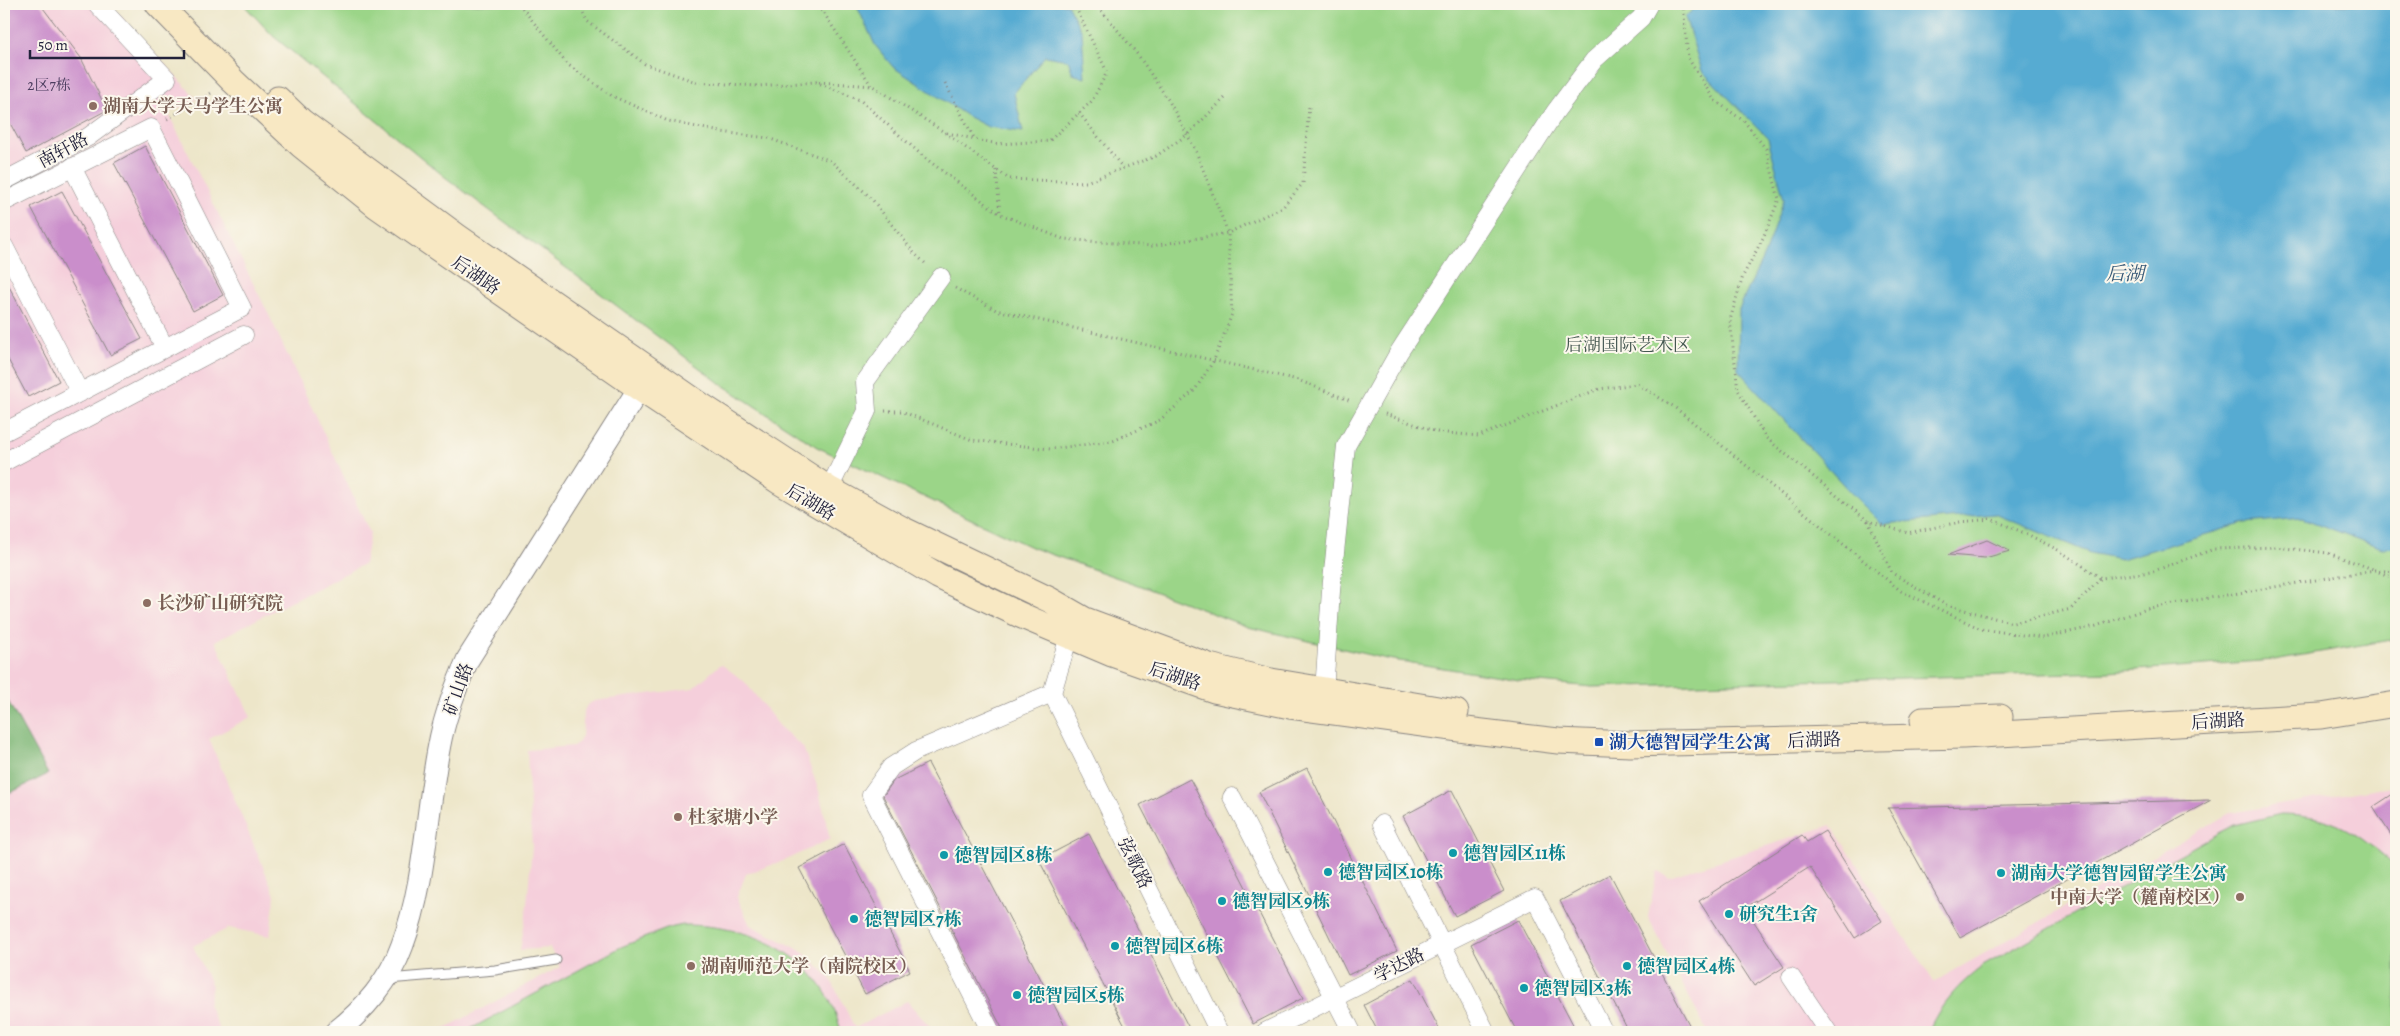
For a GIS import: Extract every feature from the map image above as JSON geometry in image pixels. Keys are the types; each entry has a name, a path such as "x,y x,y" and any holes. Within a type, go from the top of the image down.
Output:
{"main road":[{"name":"后湖路","path":"158,4 233,81 301,145 377,206 651,383 778,457 828,489 904,530 1050,600 1085,620 1209,666 1271,681 1463,714 1598,727 1709,726 2197,711 2286,703 2396,687"},
{"name":"后湖路","path":"182,4 226,51 301,121 458,237 780,482 938,576 1112,654 1214,690 1290,706 1558,741 1630,744 1964,736 2321,716 2396,704"}],"street":[{"name":"南轩路","path":"4,181 88,137 167,79 97,4"},
{"path":"1324,691 1331,591 1346,446 1399,352 1555,112 1594,60 1641,18 1648,4"},
{"path":"4,202 151,128 242,308 4,432"},
{"path":"72,167 165,348"},
{"path":"4,246 80,393"},
{"path":"828,489 867,411 865,382 942,277"},
{"path":"4,462 244,335"},
{"name":"矿山路","path":"353,1032 378,1007 391,979 402,946 410,918 441,738 458,683 468,659 491,621 651,383"},
{"path":"991,1032 871,795 891,768 916,751 1052,693 1069,636"},
{"name":"弦歌路","path":"1052,693 1218,1032"},
{"path":"1232,797 1352,1032"},
{"path":"1382,824 1486,1032"},
{"name":"学达路","path":"1265,1032 1535,898 1604,1032"},
{"path":"1791,977 1828,1032"},
{"name":"矿山路","path":"336,1032 351,1020 391,979"}],"lane":[{"path":"391,979 495,970 556,960"}],"path":[{"path":"519,4 567,64 612,96 668,121 721,132 768,138 831,161 871,198 914,254 954,288 996,310 1298,380 1368,408 1437,432 1479,436 1599,389 1637,384 1673,406 1901,591 1981,629 2043,638 2096,626 2150,608 2376,570 2396,572"},
{"path":"579,4 587,21 646,64 696,82 757,86 816,82 871,86"},
{"path":"813,4 823,12 871,86 944,132 1009,179 1086,182 1156,156 1187,134 1226,98"},
{"path":"821,4 823,12"},
{"path":"944,132 998,144 1049,141 1092,101 1107,72 1074,4"},
{"path":"867,411 901,411 972,440 1050,449 1113,441 1160,420 1195,390 1214,360 1232,314 1228,233 1187,134 1169,101 1138,55 1096,4"},
{"path":"1683,4 1688,58 1714,100 1744,121 1766,149 1779,199 1763,238 1743,276 1730,320 1738,390 1766,438 1868,521 1908,533 1960,522 1991,520 2027,534 2060,550 2101,578"},
{"path":"151,128 233,81"},
{"path":"816,82 860,100 925,158 1000,214 1063,240 1152,246 1228,233 1283,207 1303,183 1309,106"},
{"path":"945,83 974,139"},
{"path":"1079,113 1123,168"},
{"path":"996,170 1000,214"},
{"path":"1868,521 1892,573 1946,605 2013,623 2071,609 2101,578 2152,572 2214,549 2276,547 2328,553 2396,579"}],"shaded area":[{"name":"长沙矿山研究院","path":"4,4 109,4 197,99 168,113 269,315 370,533 364,564 215,641 251,717 209,739 275,895 270,936 229,928 193,946 212,986 208,1004 221,1032 4,1032"},
{"name":"杜家塘小学","path":"721,664 745,682 781,728 803,747 819,791 830,839 786,860 746,874 737,897 750,925 802,951 816,964 830,978 855,1028 907,1001 935,1032 438,1032 560,967 550,948 520,950 526,915 532,847 527,750 573,746 579,742 582,736 584,711 587,705 594,701 693,688"},
{"name":"中南大学（麓南校区）","path":"2396,777 2396,1032 1707,1032 1648,917 1657,871 1669,877 1831,825 1934,982 2230,813 2391,786"}],"green space":[{"name":"后湖国际艺术区","path":"243,4 2396,4 2396,639 2274,660 2109,672 1592,687 1519,680 1387,659 1248,627 1033,548 817,447 721,384 445,177 273,36"},
{"path":"4,694 48,774 4,796"},
{"path":"2281,814 2300,815 2331,822 2357,836 2396,867 2396,1032 1928,1032 1938,1012 1951,995 1983,966 2218,833 2234,825"},
{"name":"湖南师范大学（南院校区）","path":"683,925 709,926 735,931 760,939 782,950 802,965 819,983 832,1006 841,1032 465,1032 621,947 669,928"}],"water":[{"path":"856,4 1067,4 1082,32 1085,78 1073,74 1068,60 1045,56 1014,93 1023,132 988,127 967,116 893,67 875,45"},
{"name":"后湖","path":"1699,4 2396,4 2396,547 2382,548 2302,518 2245,523 2121,559 2090,553 1995,514 1882,524 1738,370 1739,309 1764,255 1784,200 1768,138 1702,71 1685,17"}],"building":[{"path":"4,4 40,4 81,58 107,110 26,153 4,112"},
{"path":"145,146 223,295 193,311 114,163"},
{"path":"62,191 142,339 110,355 31,207"},
{"path":"4,277 59,381 28,397 4,352"},
{"path":"1987,540 2010,551 1985,558 1948,555"},
{"name":"徳智园区8栋","path":"928,763 1068,1032 1004,1032 883,796 894,780"},
{"name":"德智园区10栋","path":"1307,768 1397,951 1348,975 1259,792"},
{"name":"德智园区9栋","path":"1190,779 1303,998 1253,1024 1140,805"},
{"name":"德智园区11栋","path":"1452,790 1504,891 1455,916 1403,816"},
{"path":"2396,792 2396,843 2373,807"},
{"name":"湖南大学德智园留学生公寓","path":"2211,800 1960,938 1888,808"},
{"name":"研究生1舍","path":"1825,831 1882,921 1855,938 1810,867 1745,908 1784,967 1754,986 1699,901 1802,835 1807,842"},
{"name":"徳智园区6栋","path":"1089,834 1191,1032 1128,1032 1039,860"},
{"name":"徳智园区7栋","path":"844,844 910,971 865,994 799,868"},
{"name":"徳智园区4栋","path":"1610,874 1693,1032 1629,1032 1560,901"},
{"name":"徳智园区3栋","path":"1518,920 1577,1032 1517,1032 1471,944"},
{"path":"1413,979 1441,1032 1378,1032 1364,1005"}],"place":[{"name":"湖南大学天马学生公寓","path":"93,106"},
{"name":"长沙矿山研究院","path":"147,603"},
{"name":"湖大德智园学生公寓","path":"1599,742"},
{"name":"杜家塘小学","path":"678,817"},
{"name":"德智园区11栋","path":"1453,853"},
{"name":"徳智园区8栋","path":"944,855"},
{"name":"德智园区10栋","path":"1328,872"},
{"name":"湖南大学德智园留学生公寓","path":"2001,873"},
{"name":"中南大学（麓南校区）","path":"2240,897"},
{"name":"德智园区9栋","path":"1222,901"},
{"name":"研究生1舍","path":"1729,914"},
{"name":"徳智园区7栋","path":"854,919"},
{"name":"徳智园区6栋","path":"1115,946"},
{"name":"湖南师范大学（南院校区）","path":"691,966"},
{"name":"徳智园区4栋","path":"1627,966"},
{"name":"徳智园区3栋","path":"1524,988"},
{"name":"徳智园区5栋","path":"1017,995"}]}
